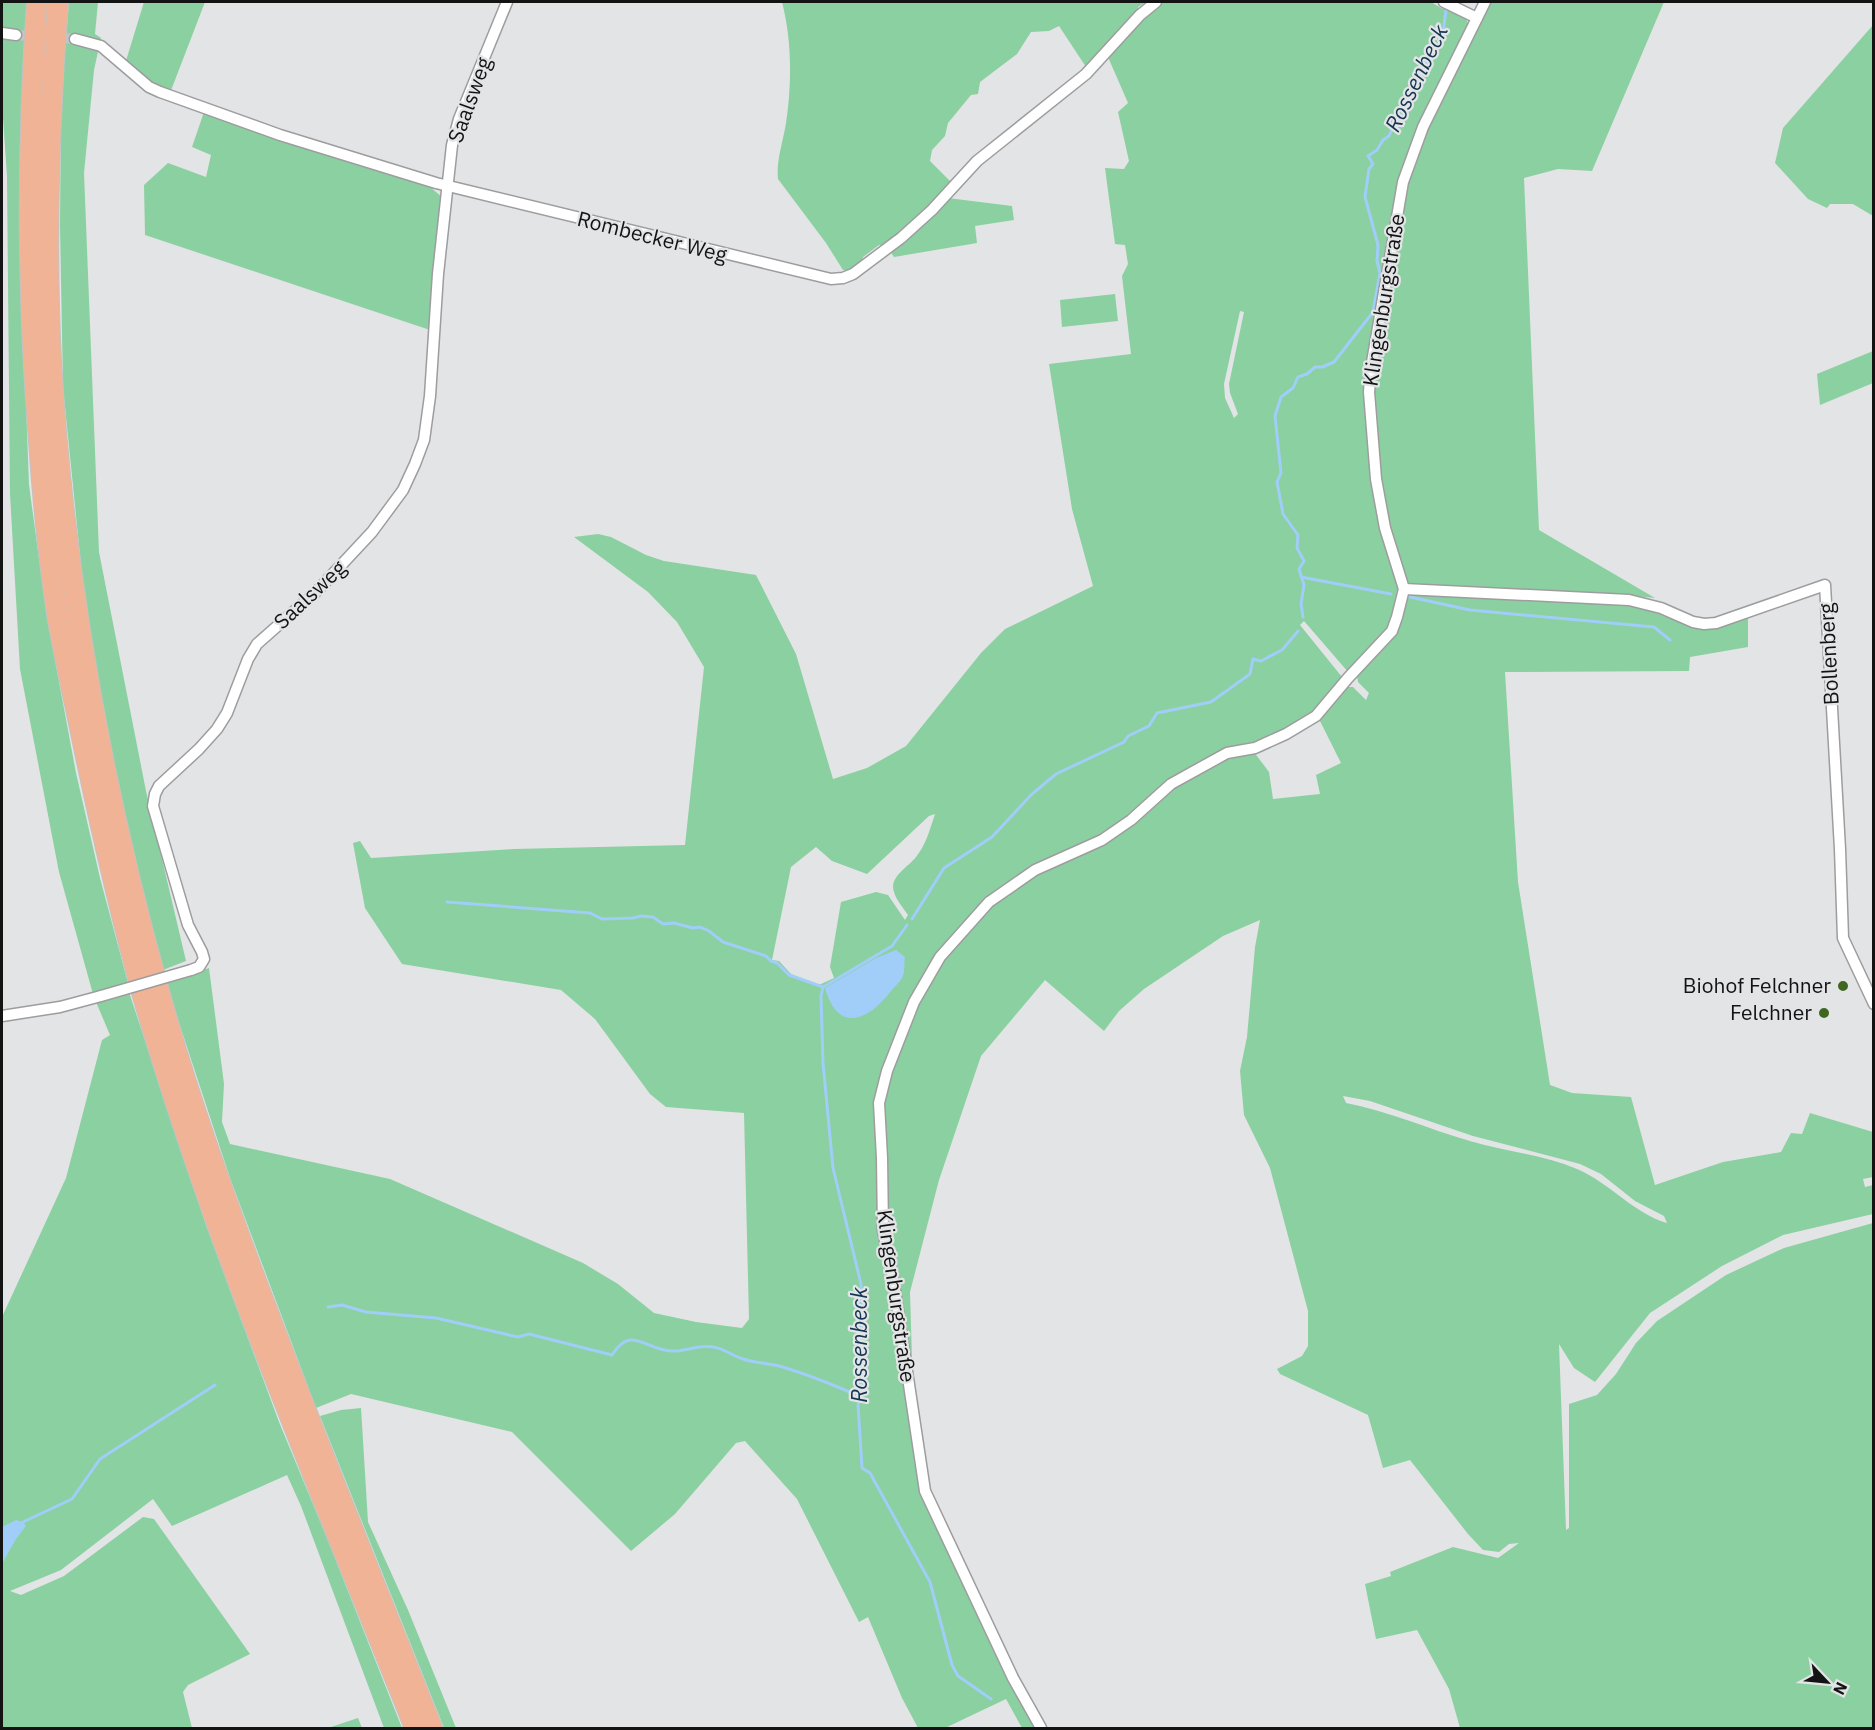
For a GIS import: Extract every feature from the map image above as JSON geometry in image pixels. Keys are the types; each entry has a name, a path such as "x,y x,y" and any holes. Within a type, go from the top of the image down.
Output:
{"highway":[{"path":"37,2 30,122 29,247 44,514 58,620 103,834 143,994 200,1173 291,1417 415,1728"},
{"path":"58,2 50,122 51,360 64,513 77,615 91,706 118,831 158,989 186,1082 216,1169 306,1414 432,1728"}],"street":[{"name":"Saalsweg","path":"2,1016 60,1007 101,996 199,968 204,959 188,925 153,806 155,794 159,786 200,749 217,729 227,713 248,659 257,644 301,606 345,562 372,532 403,490 424,440 452,145 459,119 507,2"},
{"name":"Rombecker Weg","path":"75,39 101,46 149,87 170,96 395,172 821,278 843,278 873,260 918,224 982,157 1086,74 1140,15 1156,2"},
{"path":"1444,2 1477,18"},
{"name":"Klingenburgstraße","path":"1041,1728 1013,1678 925,1491 893,1278 883,1231 879,1103 887,1071 914,1002 940,957 989,902 1035,870 1102,840 1131,820 1171,784 1227,753 1255,748 1286,734 1316,716 1392,631 1404,589 1385,528 1376,479 1369,392 1370,374 1403,182 1423,127 1485,2"},
{"path":"2,33 16,35"},
{"name":"Bollenberg","path":"1404,589 1629,600 1661,608 1704,624 1716,623 1825,585 1840,849 1842,938 1874,1004"}],"green space":[{"path":"2,2 29,2 22,107 19,212 29,485 47,617 76,773 100,878 128,983 93,994 59,872 20,669 10,494 7,176 2,103"},
{"path":"69,2 98,2 95,34 101,38 94,70 84,173 99,552 146,791 186,961 163,970 112,765 83,585 63,387 60,225 61,101"},
{"path":"144,2 205,2 170,93 149,83 125,64"},
{"path":"782,2 1146,2 1138,7 1139,12 1088,70 1059,26 1049,31 1031,32 1017,54 980,82 978,94 971,95 948,123 945,136 932,150 930,161 952,183 929,208 884,246 879,245 863,257 862,263 849,271 843,270 826,243 778,179 790,77 788,32"},
{"path":"1162,2 1431,2 1465,16 1469,26 1455,54 1461,62 1491,2 1664,2 1592,171 1558,169 1524,178 1539,530 1655,598 1606,593 1398,584 1392,624 1349,673 1304,621 1300,625 1342,677 1314,713 1285,732 1252,745 1228,749 1169,782 1130,818 1135,823 1173,788 1230,756 1254,752 1269,772 1273,799 1320,794 1316,775 1341,763 1319,719 1345,687 1353,687 1366,700 1369,693 1358,682 1357,675 1399,628 1404,601 1411,595 1606,602 1644,608 1684,624 1709,630 1748,617 1748,647 1690,657 1689,671 1505,672 1518,882 1550,1085 1572,1093 1631,1097 1655,1185 1723,1162 1781,1152 1791,1133 1802,1134 1810,1113 1873,1132 1873,1177 1863,1179 1865,1187 1873,1185 1873,1214 1783,1235 1722,1266 1650,1313 1595,1382 1574,1368 1559,1344 1566,1530 1569,1528 1569,1404 1597,1395 1616,1374 1636,1343 1657,1321 1726,1275 1784,1248 1873,1223 1873,1728 1460,1728 1449,1689 1417,1630 1376,1639 1365,1584 1391,1576 1390,1572 1453,1547 1498,1558 1519,1543 1509,1544 1499,1552 1483,1550 1410,1460 1383,1468 1368,1415 1280,1374 1277,1369 1302,1356 1308,1346 1308,1311 1270,1168 1244,1115 1240,1071 1247,1037 1255,947 1260,920 1223,936 1144,989 1119,1011 1104,1031 1045,980 981,1056 939,1180 910,1292 912,1359 908,1358 896,1277 886,1231 886,1155 878,1157 878,1231 889,1277 920,1491 1009,1678 1037,1728 1022,1728 1006,1699 945,1728 918,1728 902,1698 868,1617 859,1622 797,1499 745,1441 736,1443 675,1514 631,1551 512,1432 351,1394 316,1408 230,1178 166,983 209,968 224,1084 222,1122 230,1144 390,1179 583,1263 618,1284 654,1313 696,1322 742,1328 749,1319 744,1113 666,1107 650,1094 595,1019 561,990 402,964 365,908 353,843 360,841 371,858 514,849 685,845 704,667 677,622 648,592 574,537 598,534 611,537 646,555 664,561 756,575 796,654 833,779 867,768 906,746 981,653 1005,629 1093,586 1072,509 1049,364 1131,354 1122,276 1128,264 1125,245 1115,244 1105,168 1124,169 1129,161 1118,112 1128,103 1108,57 1143,17","holes":["1240,311 1244,312 1229,384 1238,414 1234,418 1225,398 1224,384","1385,311 1375,371 1368,371 1376,315","935,814 922,847 899,874 893,886 899,902 908,915 905,920 888,895 876,892 841,902 830,967 834,978 819,985 791,974 779,961 772,960 791,867 816,847 832,861 867,874 929,816","1343,1096 1370,1101 1473,1136 1580,1164 1601,1174 1635,1201 1664,1216 1667,1223 1643,1212 1577,1169 1551,1160 1470,1141 1346,1103"]},
{"path":"1873,25 1873,216 1853,204 1830,204 1827,208 1808,199 1775,163 1783,128"},
{"path":"204,112 430,187 442,197 433,272 430,330 145,235 144,185 168,163 206,177 211,155 192,147"},
{"path":"948,198 1012,206 1014,220 975,226 977,243 894,257 890,251"},
{"path":"1115,294 1118,321 1062,327 1060,300"},
{"path":"1873,351 1873,383 1820,405 1817,374"},
{"path":"129,992 206,1225 279,1422 402,1728 384,1728 301,1506 287,1475 172,1526 153,1499 61,1570 10,1591 21,1595 64,1576 143,1517 154,1519 250,1654 188,1685 183,1692 192,1728 2,1728 2,1317 66,1178 102,1040 110,1035 96,1002"},
{"path":"361,1408 368,1522 408,1610 456,1728 444,1728 320,1416 341,1410"},
{"path":"358,1718 362,1728 328,1728"}],"water":[{"path":"896,950 905,957 904,974 882,1001 873,1010 854,1018 846,1017 838,1012 831,1003 825,988 876,958"},
{"path":"16,1520 23,1522 26,1526 2,1564 2,1527"}],"waterway":[{"name":"Rossenbeck","path":"1303,617 1301,604 1304,585 1299,569 1304,561 1297,548 1298,535 1283,514 1277,482 1281,473 1275,416 1281,397 1293,388 1298,377 1307,374 1315,367 1334,362 1373,312 1380,273 1377,261 1378,245 1365,197 1369,169 1373,164 1368,156 1377,150 1400,120 1411,98 1412,82 1421,73 1433,51 1431,42 1443,33 1446,10"},
{"path":"1301,577 1391,594"},
{"path":"1410,597 1470,610 1654,627 1670,640"},
{"name":"Rossenbeck","path":"912,919 944,868 992,837 1031,795 1056,774 1124,742 1128,736 1149,726 1157,713 1211,702 1250,674 1253,659 1261,661 1282,650 1298,631"},
{"path":"447,902 590,913 602,919 653,917 663,924 674,923 693,928 700,927 723,942 766,956 789,975 823,987"},
{"name":"Rossenbeck","path":"907,925 892,946 823,987 821,996 823,1063 833,1168 861,1284 861,1397 858,1405 862,1468 870,1473 930,1582 952,1665 958,1676 991,1699"},
{"path":"328,1307 342,1305 366,1312 436,1318 518,1337 529,1334 612,1355 619,1346 632,1340 672,1351 702,1346 713,1347 739,1358 800,1373 861,1397"},
{"path":"23,1522 72,1499 100,1459 215,1385"}],"tunnel":[{"path":"16,35 75,39"}],"place":[{"name":"Biohof Felchner","path":"1843,986"},
{"name":"Felchner","path":"1824,1013"}]}
